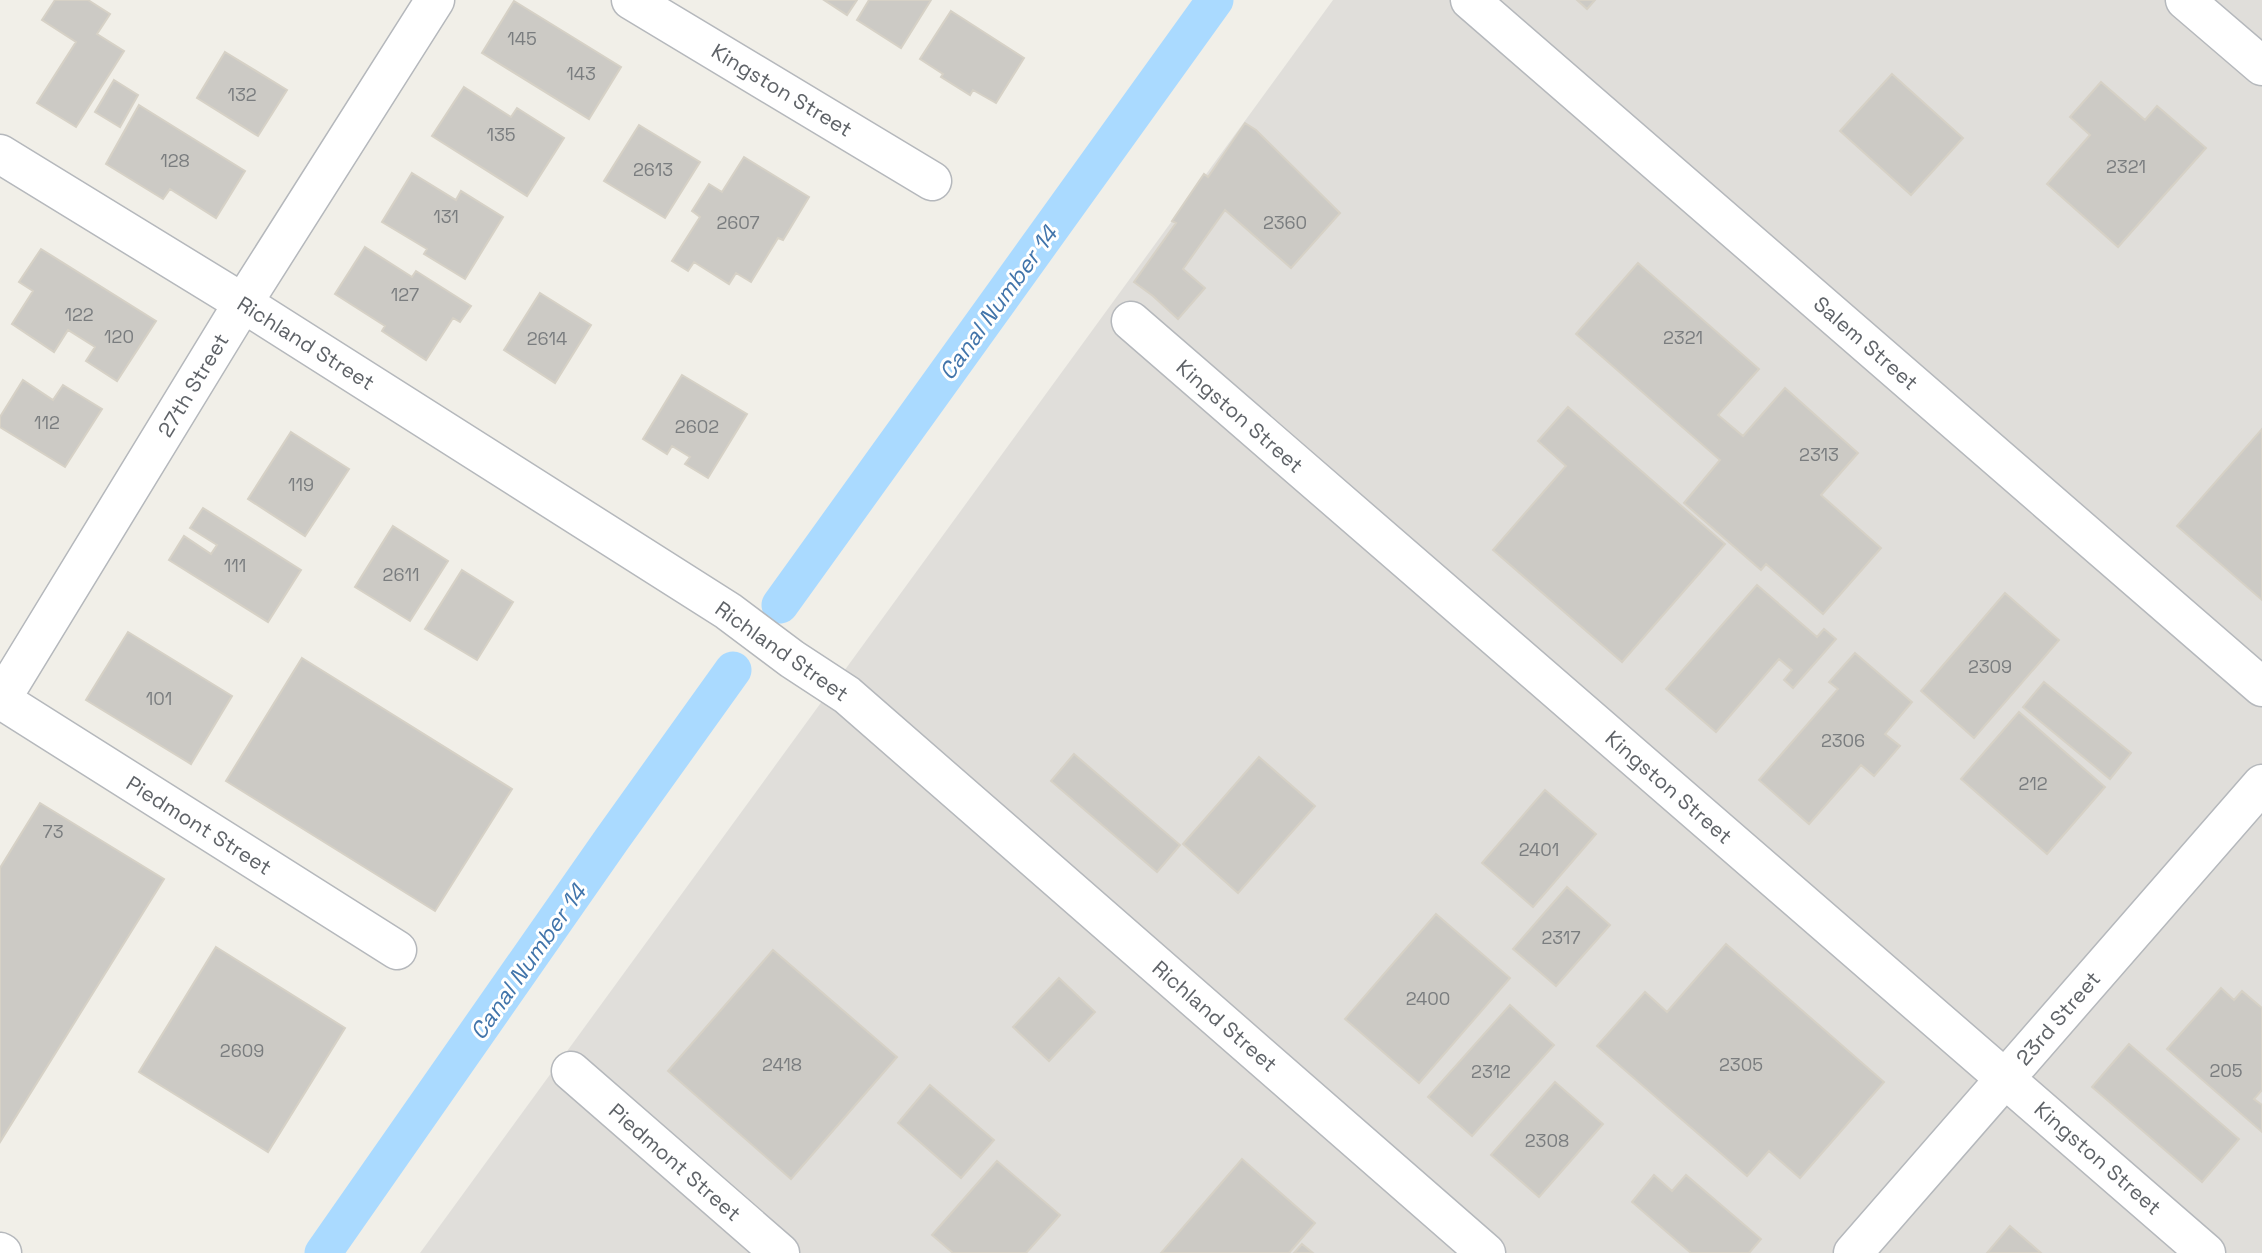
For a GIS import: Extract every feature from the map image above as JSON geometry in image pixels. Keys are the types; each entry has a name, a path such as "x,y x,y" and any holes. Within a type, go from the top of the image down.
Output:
{"street":[{"name":"27th Street","path":"0,700 243,303 435,0"},
{"name":"Kingston Street","path":"631,0 932,181"},
{"name":"Salem Street","path":"1471,0 2262,687"},
{"path":"2185,0 2262,66"},
{"name":"Richland Street","path":"0,154 243,303 728,611 792,659 847,695 1486,1253"},
{"name":"Kingston Street","path":"1131,321 2206,1253"},
{"name":"Piedmont Street","path":"0,700 397,950"},
{"name":"23rd Street","path":"1853,1253 2262,783"},
{"name":"Piedmont Street","path":"571,1071 780,1253"}],"shaded area":[{"path":"1333,0 2262,0 2262,1253 420,1253"}],"building":[{"path":"55,0 88,0 110,14 97,34 124,51 76,127 37,103 76,42 42,20"},
{"path":"824,0 857,0 847,15"},
{"path":"869,0 931,0 901,48 857,20"},
{"path":"1577,0 1595,0 1587,9"},
{"path":"514,1 621,67 589,119 482,53"},
{"path":"951,11 1024,58 996,103 973,90 970,95 941,77 943,74 920,59"},
{"path":"225,52 287,90 258,136 197,98"},
{"path":"1892,74 1963,138 1911,195 1840,131"},
{"path":"114,80 138,95 120,127 95,112"},
{"path":"2101,82 2145,120 2157,106 2206,148 2118,247 2047,184 2090,135 2070,117"},
{"path":"464,87 511,117 517,108 564,138 527,196 432,136"},
{"path":"139,105 245,171 216,218 170,189 163,199 106,164"},
{"path":"1245,123 1256,130 1340,213 1291,268 1225,210 1183,269 1205,288 1178,319 1134,282 1176,223 1172,221 1204,174 1208,177"},
{"path":"639,125 700,162 665,218 604,181"},
{"path":"744,157 809,197 783,240 778,238 751,282 736,273 729,284 694,262 688,271 672,261 700,217 692,211 709,184 722,192"},
{"path":"412,173 456,200 461,191 503,217 465,279 424,254 427,249 382,222"},
{"path":"365,247 412,277 416,271 471,306 460,322 453,318 426,360 382,331 385,326 335,294"},
{"path":"41,249 156,321 117,381 86,361 95,347 68,330 54,352 12,324 33,291 19,282"},
{"path":"1638,263 1759,369 1718,415 1743,436 1785,388 1858,453 1821,495 1881,548 1823,614 1766,564 1761,570 1684,503 1720,460 1576,334"},
{"path":"540,293 591,325 555,383 504,350"},
{"path":"682,375 747,414 708,478 685,464 690,457 672,446 667,454 643,439"},
{"path":"23,380 53,400 63,385 102,409 65,467 0,427 0,417"},
{"path":"1568,407 1725,544 1622,662 1493,550 1566,466 1538,441"},
{"path":"2262,429 2262,600 2177,526"},
{"path":"291,432 349,469 305,536 248,499"},
{"path":"203,508 301,570 268,622 169,560 184,536 211,554 217,545 190,528"},
{"path":"393,526 448,561 410,621 355,587"},
{"path":"462,570 513,602 477,660 425,629"},
{"path":"1757,585 1817,637 1824,629 1836,639 1793,688 1784,680 1792,670 1779,659 1716,732 1666,689"},
{"path":"2005,593 2059,640 1974,738 1921,691"},
{"path":"128,632 232,696 191,764 86,700"},
{"path":"1855,653 1912,702 1885,734 1900,746 1874,776 1861,765 1809,824 1759,780 1838,689 1829,682"},
{"path":"302,658 512,789 435,911 226,781"},
{"path":"2044,682 2131,753 2110,779 2023,707"},
{"path":"2019,712 2105,787 2047,854 1961,779"},
{"path":"1074,754 1180,845 1157,872 1051,781"},
{"path":"1259,757 1315,806 1238,893 1183,844"},
{"path":"1545,790 1596,834 1533,907 1482,863"},
{"path":"40,803 164,879 0,1142 0,868"},
{"path":"1567,887 1610,925 1556,986 1513,949"},
{"path":"1436,914 1510,978 1419,1083 1345,1019"},
{"path":"1726,944 1884,1082 1800,1178 1769,1151 1747,1176 1597,1046 1645,992 1667,1012"},
{"path":"216,947 345,1028 268,1152 139,1072"},
{"path":"773,950 897,1057 791,1179 668,1071"},
{"path":"1059,978 1095,1012 1049,1061 1013,1027"},
{"path":"2221,988 2234,1000 2242,991 2262,1008 2262,1090 2254,1099 2262,1105 2262,1132 2167,1049"},
{"path":"1510,1005 1554,1045 1472,1136 1428,1097"},
{"path":"2129,1044 2239,1139 2202,1182 2092,1087"},
{"path":"1555,1082 1603,1124 1539,1197 1491,1155"},
{"path":"930,1085 994,1140 961,1178 898,1123"},
{"path":"1242,1159 1315,1223 1289,1253 1161,1253"},
{"path":"997,1161 1060,1215 1026,1253 953,1253 932,1235"},
{"path":"1654,1175 1672,1191 1686,1175 1761,1239 1749,1253 1691,1253 1632,1202"},
{"path":"2010,1226 2041,1253 1987,1253"},
{"path":"1302,1244 1313,1253 1294,1253"}],"waterway":[{"name":"Canal Number 14","path":"780,605 1215,0"},
{"name":"Canal Number 14","path":"323,1253 733,670"}]}
